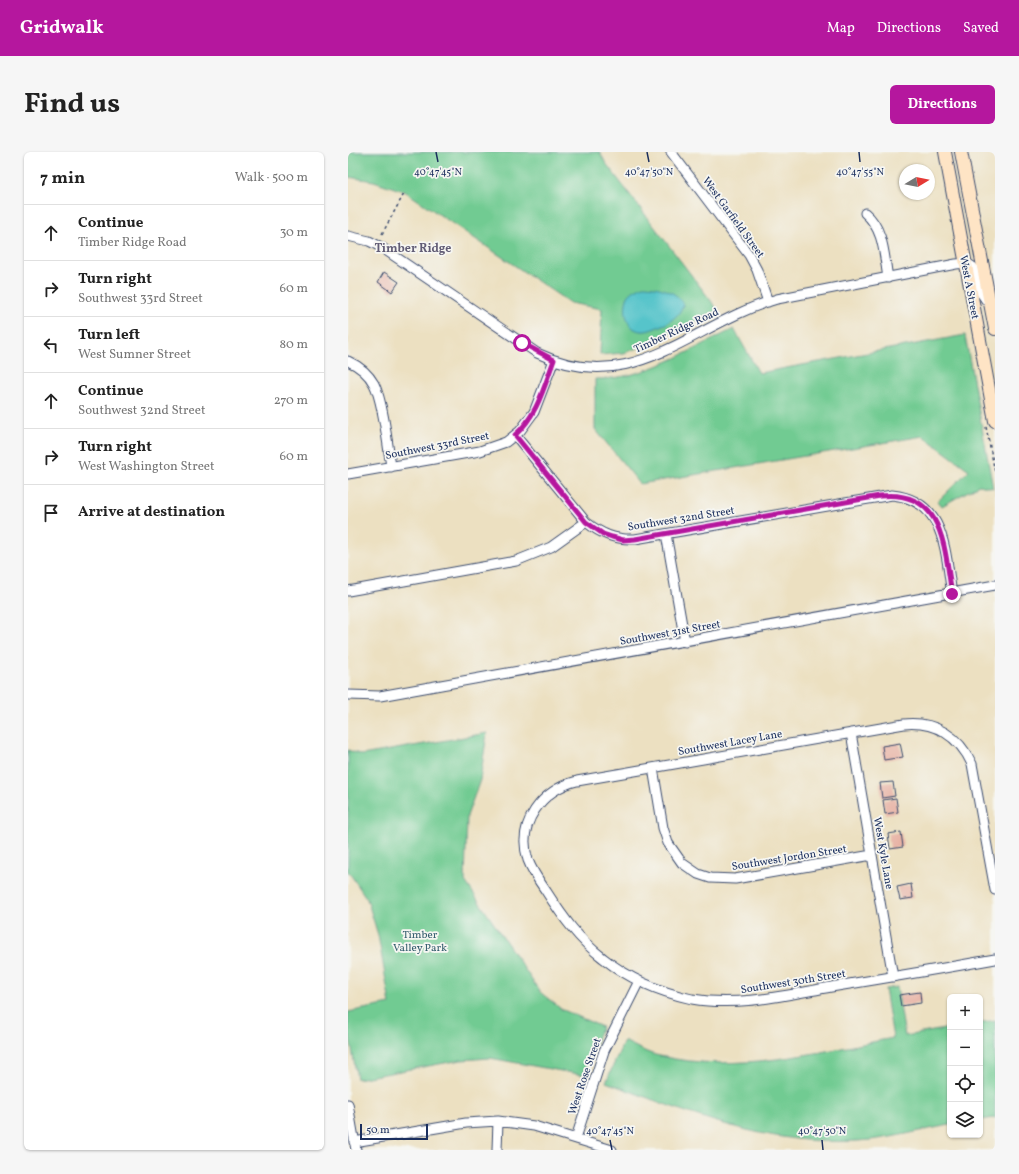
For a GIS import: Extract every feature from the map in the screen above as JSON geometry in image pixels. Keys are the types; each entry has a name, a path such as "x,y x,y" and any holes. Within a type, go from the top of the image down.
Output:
{"main road":[{"name":"West A Street","path":"945,152 995,421"},
{"name":"West A Street","path":"961,152 995,329"}],"street":[{"name":"West Garfield Street","path":"671,152 749,255 757,270 768,302"},
{"path":"866,214 879,232 888,278"},
{"name":"Timber Ridge Road","path":"348,236 369,241 381,247 522,343 554,360 587,368 607,368 630,364 645,359 768,302 965,263"},
{"path":"965,263 973,267 978,287 991,308"},
{"name":"Southwest 33rd Street","path":"348,474 493,447 515,435 528,422 534,412 554,360"},
{"path":"348,361 359,367 367,375 376,389 392,467"},
{"name":"Southwest 32nd Street","path":"515,435 586,522 603,534 623,540 666,534 892,494 909,497 932,514 942,533 952,594"},
{"path":"348,591 516,561 551,547 586,522"},
{"path":"666,534 685,642"},
{"name":"Southwest 31st Street","path":"348,695 380,696 952,594 995,585"},
{"name":"Southwest Lacey Lane","path":"531,816 544,797 565,784 851,733 911,724 924,724 946,732 959,743 972,764 994,884"},
{"name":"West Kyle Lane","path":"851,733 893,977"},
{"name":"Southwest Jordon Street","path":"653,768 666,839 674,854 688,868 710,878 735,879 872,855"},
{"name":"Southwest 30th Street","path":"531,816 525,839 528,859 533,870 559,911 588,946 609,963 639,981 673,994 693,999 733,1002 754,1000 995,959"},
{"name":"West Rose Street","path":"576,1138 604,1051 639,981"},
{"path":"348,1104 355,1146 466,1123 498,1121 523,1124 576,1138 612,1150"},
{"path":"497,1150 498,1121"}],"path":[{"path":"382,234 404,192"}],"green space":[{"path":"348,152 600,152 605,162 718,310 635,349 624,353 600,355 602,309 570,303 406,192 374,181 348,177"},
{"path":"734,329 759,373 965,335 993,488 979,485 942,506 938,501 969,470 923,436 640,484 595,429 595,379 613,378 649,369 684,354"},
{"name":"Timber Valley Park","path":"487,733 480,780 467,816 465,881 540,992 561,1009 602,1027 583,1075 490,1058 461,1060 357,1079 348,1026 348,1012 390,1004 378,935 367,899 348,871 348,750 362,755"},
{"path":"897,987 905,1036 947,1029 947,1126 892,1137 857,1141 824,1141 791,1138 760,1133 698,1116 606,1082 624,1041 655,1055 689,1061 718,1063 748,1062 806,1055 893,1038 885,989"},
{"path":"995,1020 995,1118 983,1120 983,1030 983,1022"}],"water":[{"path":"643,286 666,290 677,296 683,305 678,314 671,321 647,331 636,330 632,327 629,324 626,314 627,299 630,294"}],"building":[{"path":"384,272 399,282 392,292 378,282"},
{"path":"900,743 903,757 884,760 882,746"},
{"path":"893,782 895,796 882,798 880,783"},
{"path":"896,798 898,812 885,814 883,800"},
{"path":"901,832 903,847 890,849 888,834"},
{"path":"911,884 913,898 900,900 897,887"},
{"path":"920,992 921,1003 901,1006 899,995"}],"district":[{"name":"Timber Ridge","path":"413,248"}],"route":[{"path":"522,343 537,353 554,360 534,412 528,422 515,435 586,522 594,529 603,534 623,540 635,539 892,494 901,495 909,497 926,508 932,514 939,526 942,533 952,594"}]}
